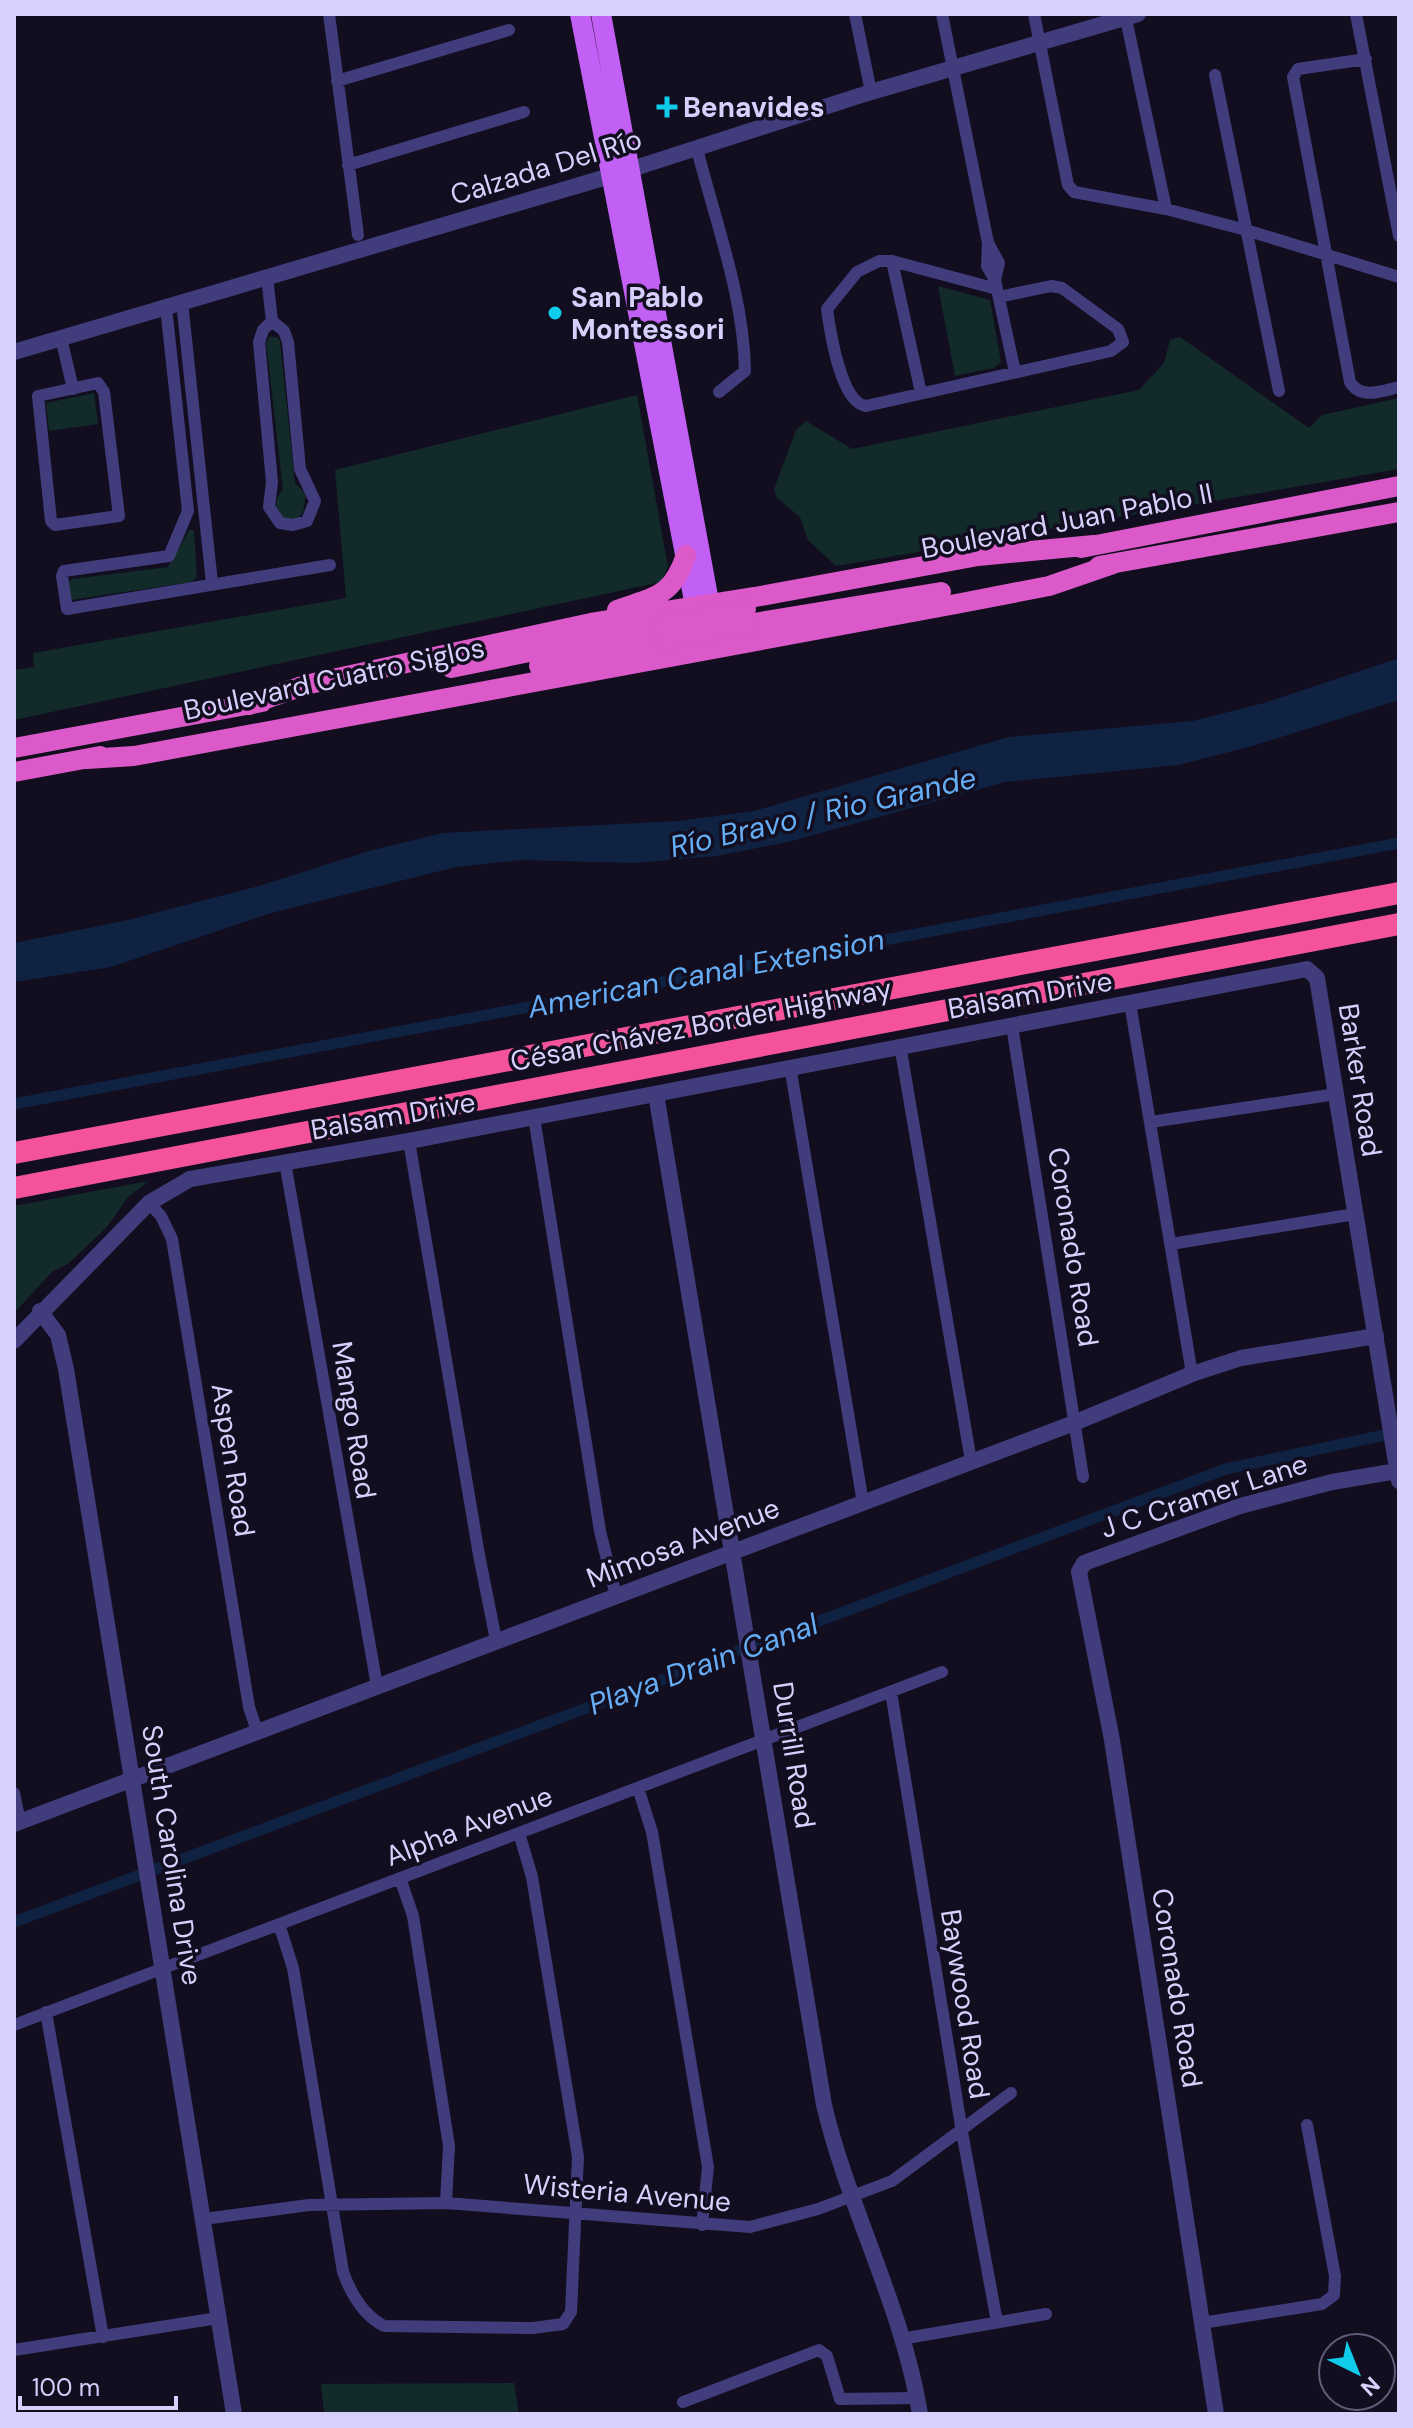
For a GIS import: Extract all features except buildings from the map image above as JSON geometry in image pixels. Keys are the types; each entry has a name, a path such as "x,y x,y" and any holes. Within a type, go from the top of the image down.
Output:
{"highway":[{"name":"Boulevard Juan Pablo II","path":"749,618 980,567 1399,486"},
{"name":"Boulevard Juan Pablo II","path":"749,618 998,583 1399,512"},
{"path":"591,623 660,634 710,647 749,618 978,556 1094,545"},
{"path":"249,705 305,685 591,623 667,591 680,574 686,555"},
{"path":"87,759 134,756 660,634 749,618 1049,586 1113,564"},
{"path":"660,634 702,606 749,618"},
{"name":"Boulevard Cuatro Siglos","path":"14,772 87,759 408,684 660,634"},
{"name":"Boulevard Cuatro Siglos","path":"14,748 249,705 408,684"},
{"name":"César Chávez Border Highway","path":"14,1153 1399,893"},
{"name":"César Chávez Border Highway","path":"14,1188 1399,924"}],"main road":[{"path":"580,14 620,173 710,647"},
{"path":"601,14 620,173 686,555 702,606"}],"street":[{"path":"329,14 358,235"},
{"path":"855,14 871,92"},
{"path":"942,14 988,243 998,257 997,289 1015,372"},
{"path":"1034,14 1068,185 1077,194 1166,209 1399,277"},
{"path":"1356,14 1399,236"},
{"path":"1129,15 1166,209"},
{"name":"Calzada Del Río","path":"14,352 620,173 871,92 1129,15"},
{"path":"337,81 509,30"},
{"path":"1366,59 1298,69 1293,77 1350,382 1356,390 1366,394 1399,387"},
{"path":"1215,75 1279,391"},
{"path":"348,165 524,112"},
{"path":"697,149 735,296 745,355 745,371 719,392"},
{"path":"892,261 921,393"},
{"path":"892,261 997,289 1057,286 1122,335 1123,342 1114,350 866,406 847,394 827,311 829,304 864,266 892,261"},
{"path":"267,277 272,321 284,331 288,342 301,474 315,501 307,521 293,525 280,523 269,507 272,482 259,342 263,330 272,321"},
{"path":"174,305 212,583"},
{"path":"174,305 188,511 168,556 64,572 67,608 330,565"},
{"path":"61,338 73,389"},
{"path":"98,383 102,385 120,514 116,519 55,525 51,521 38,397 73,389 98,383"},
{"path":"188,511 204,509"},
{"name":"Balsam Drive","path":"14,1341 149,1203 190,1179 409,1141 1300,969 1313,972"},
{"name":"Barker Road","path":"1313,972 1391,1419 1398,1476"},
{"path":"1130,1003 1192,1374"},
{"name":"Coronado Road","path":"1012,1026 1083,1477"},
{"path":"900,1045 937,1277 971,1461"},
{"path":"790,1066 863,1503"},
{"name":"Durrill Road","path":"656,1094 753,1659 824,2105 851,2197 901,2339 918,2406"},
{"path":"1151,1122 1336,1094"},
{"path":"534,1117 600,1531 616,1596"},
{"path":"409,1141 496,1640"},
{"name":"Mango Road","path":"285,1162 377,1686"},
{"name":"Aspen Road","path":"149,1203 161,1216 172,1239 244,1678 257,1731"},
{"path":"1171,1244 1355,1214"},
{"name":"South Carolina Drive","path":"40,1311 58,1335 66,1369 234,2414"},
{"name":"Mimosa Avenue","path":"17,1823 1074,1423 1192,1374 1268,1351 1376,1336"},
{"name":"J C Cramer Lane","path":"1079,1572 1084,1563 1240,1506 1398,1476"},
{"name":"Coronado Road","path":"1079,1572 1112,1740 1216,2414"},
{"name":"Alpha Avenue","path":"14,2025 942,1672"},
{"name":"Baywood Road","path":"891,1692 962,2132 997,2322"},
{"path":"638,1788 652,1832 708,2167 702,2225"},
{"path":"14,1793 17,1823"},
{"path":"279,1924 293,1968 330,2205 349,2289 374,2321 384,2326 533,2328 563,2324 570,2317 573,2303 573,2212 578,2157 532,1877 519,1833"},
{"path":"400,1878 413,1916 449,2146 446,2203"},
{"path":"46,2012 103,2337"},
{"name":"Wisteria Avenue","path":"204,2219 330,2205 446,2203 750,2227 851,2197 892,2181 1011,2093"},
{"path":"1202,2323 1322,2304 1334,2295 1335,2276 1307,2125"},
{"path":"901,2339 1046,2314"},
{"path":"14,2350 218,2318"},
{"path":"683,2402 819,2350 827,2356 837,2396 851,2401 918,2406"}],"green space":[{"path":"938,286 990,300 1001,362 994,368 955,376"},
{"path":"269,337 277,337 280,341 295,483 306,494 303,513 296,519 286,519 275,512 277,498 283,489 266,343"},
{"path":"1180,337 1309,428 1322,415 1399,398 1399,469 836,566 808,540 800,517 777,498 774,489 796,430 806,421 852,449 1139,390 1164,363 1170,340"},
{"path":"94,393 98,424 49,431 46,403"},
{"path":"637,395 668,567 661,582 14,720 14,670 34,667 33,653 346,598 335,470"},
{"path":"189,530 194,530 197,577 192,582 71,600 68,582 72,579 168,567"},
{"path":"149,1181 128,1197 107,1227 68,1264 53,1271 14,1313 14,1206"},
{"path":"514,2383 519,2414 324,2414 321,2384"}],"water":[{"name":"Río Bravo / Rio Grande","path":"1399,658 1399,700 1249,747 1178,765 1005,782 788,842 716,856 634,863 521,860 456,867 271,913 111,967 14,982 14,943 128,920 443,833 679,821 754,811 1009,737 1193,721 1264,703"}],"waterway":[{"name":"American Canal Extension","path":"14,1104 1399,843"},
{"name":"Playa Drain Canal","path":"14,1922 1226,1469 1398,1432"}],"place":[{"name":"Benavides","path":"667,107"},
{"name":"San Pablo Montessori","path":"555,313"}]}
